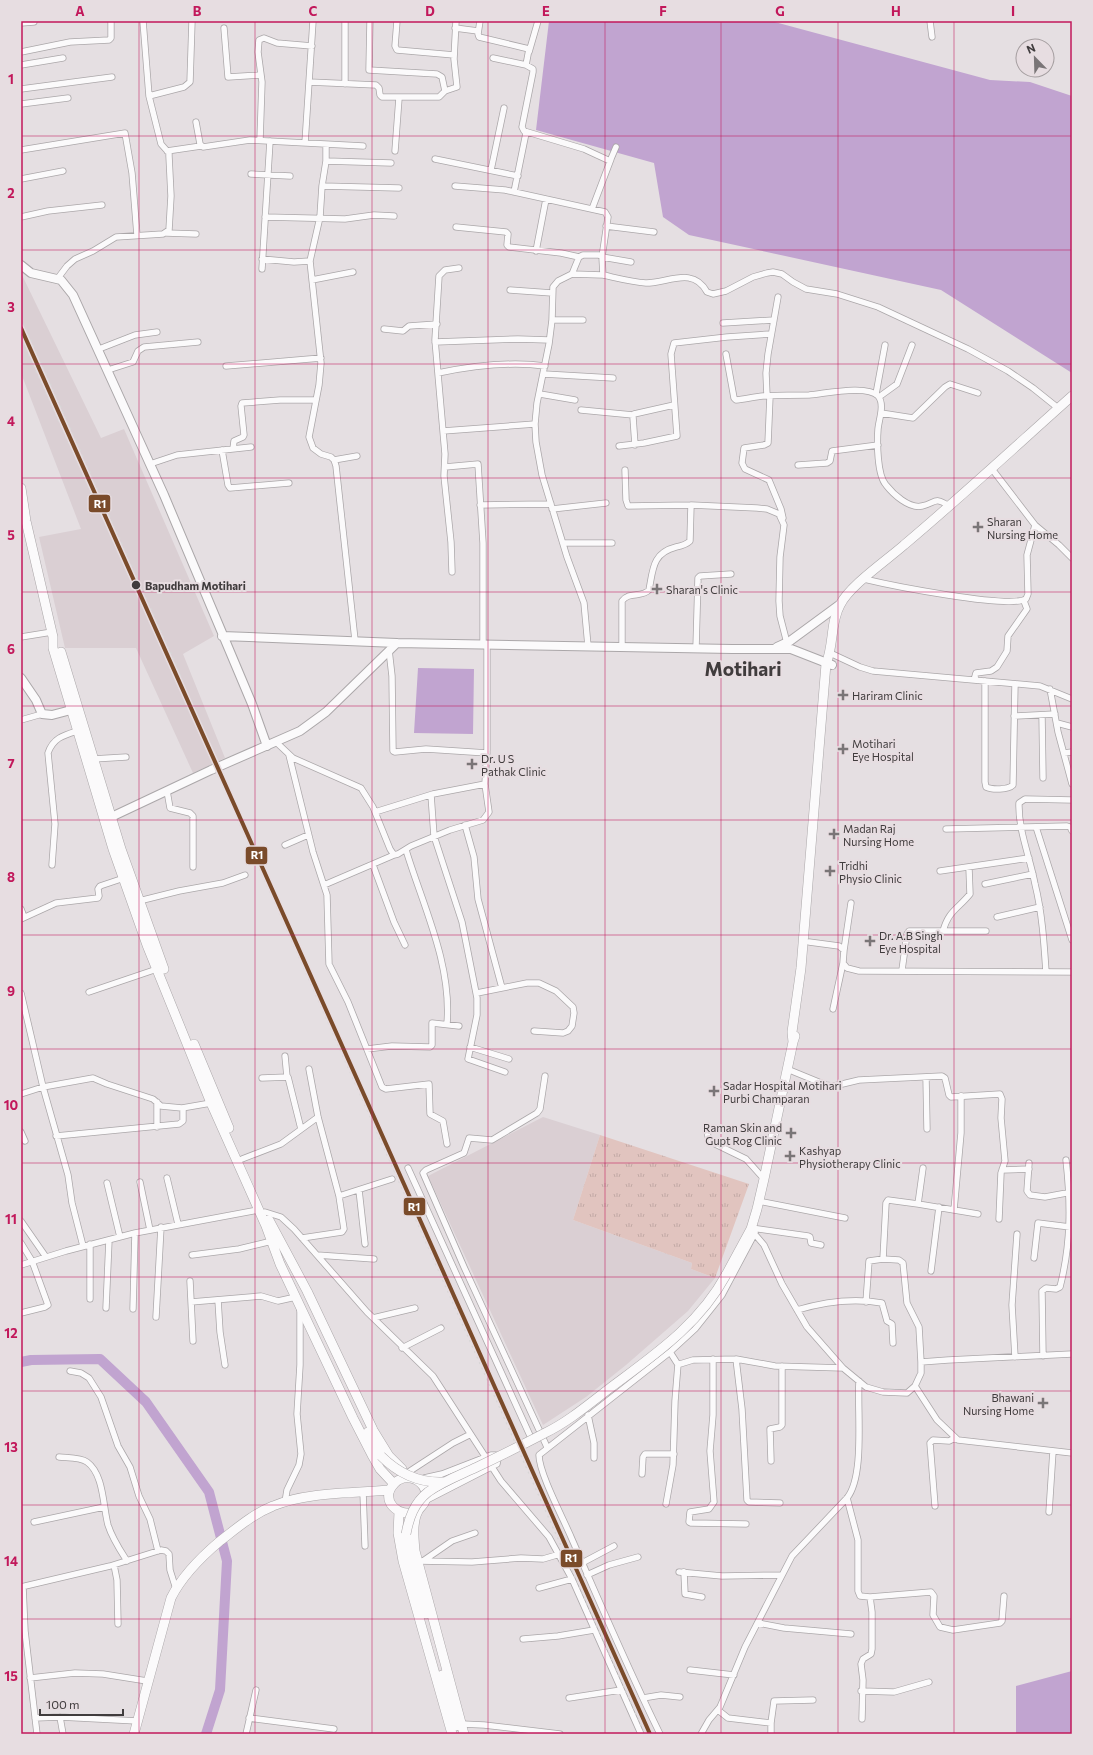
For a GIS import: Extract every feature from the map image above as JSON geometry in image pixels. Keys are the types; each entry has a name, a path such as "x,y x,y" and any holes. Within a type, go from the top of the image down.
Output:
{"main road":[{"path":"793,1042 792,1032 801,968 829,660 836,615 839,606 844,598 864,579 992,469 1058,408 1071,398"},
{"path":"21,488 23,514 52,634 53,648 77,731 154,946 242,1159 298,1301 366,1443 392,1487 390,1500 395,1509 399,1512 412,1513 418,1511"},
{"path":"52,634 59,646 93,759 124,878 157,969 210,1102 262,1211"},
{"path":"458,1734 428,1618 408,1554 406,1534 411,1516 421,1498 445,1482 532,1440 564,1422 675,1339 698,1316 720,1287 752,1230 793,1042 797,1033 809,942 829,660"},
{"path":"277,1246 370,1436 382,1456 400,1471 412,1477 427,1482 445,1482"},
{"path":"277,1246 307,1291 373,1430 389,1456 422,1485 425,1490 425,1502 418,1511 414,1536 464,1734"},
{"path":"134,1734 147,1680 167,1610 176,1589 203,1555 249,1518 273,1505 307,1498 364,1492 392,1487 400,1479 412,1477"},
{"path":"399,1512 398,1533 403,1561 452,1734"}],"street":[{"path":"21,52 70,42 109,40 111,38 111,21"},
{"path":"143,21 149,96 161,144 169,156 171,196 169,230 166,234"},
{"path":"149,96 189,85 191,79 192,21"},
{"path":"305,143 313,21"},
{"path":"345,21 345,84"},
{"path":"370,21 370,70 437,74 442,77 445,91"},
{"path":"396,21 396,50 454,55"},
{"path":"310,82 376,85 379,88 381,97 437,98 445,91 457,87 454,55 456,21"},
{"path":"480,21 478,31 480,38 527,48 529,52"},
{"path":"526,65 538,21"},
{"path":"930,21 932,37"},
{"path":"21,23 34,22"},
{"path":"224,28 228,77 262,75"},
{"path":"456,28 478,31"},
{"path":"260,140 262,75 258,52 260,39 264,38 277,43 312,46"},
{"path":"21,65 63,58"},
{"path":"493,58 532,67 533,72 522,127 523,131 584,150 610,161 616,147 592,209"},
{"path":"21,89 112,76"},
{"path":"21,104 68,98"},
{"path":"395,151 399,98"},
{"path":"491,170 504,108"},
{"path":"196,122 201,146"},
{"path":"21,150 125,133 132,173 137,235"},
{"path":"514,192 526,133"},
{"path":"167,151 240,141 260,140 363,146"},
{"path":"262,269 270,141"},
{"path":"326,145 326,161 322,186 320,217 310,261 321,358 319,385 310,428 309,441 316,451 331,457 334,460 345,540 355,640"},
{"path":"435,159 518,176"},
{"path":"326,161 391,163"},
{"path":"21,179 63,171"},
{"path":"251,174 290,176"},
{"path":"322,186 399,188"},
{"path":"455,186 514,192 592,209 608,214 602,257 603,275"},
{"path":"536,251 546,199"},
{"path":"21,217 48,211 102,205"},
{"path":"265,217 320,217 345,219 374,215 394,216"},
{"path":"606,226 654,232"},
{"path":"456,228 506,232 508,235 508,247 561,253 579,258"},
{"path":"58,278 75,258 93,251 116,237 137,235 196,234"},
{"path":"572,274 579,258 583,255 593,254 631,262"},
{"path":"262,259 294,262 310,261"},
{"path":"21,264 31,273 58,278 65,283 73,294 150,464 252,704 267,746"},
{"path":"452,572 451,542 444,476 443,431 435,342 439,276 445,270 459,268"},
{"path":"312,280 353,272"},
{"path":"588,646 584,603 563,543 542,475 535,424 552,320 552,293 553,287 558,281 572,274 603,275 646,283 683,277 698,282 704,286 707,292 713,294 734,288 760,274 777,272 806,289 837,294 878,307 968,349 1014,375 1058,408"},
{"path":"510,290 552,293"},
{"path":"778,297 766,373 768,396 768,443 744,448 742,463 745,469 769,480 782,512 784,525 780,557 779,601 780,616 787,642"},
{"path":"552,320 583,320"},
{"path":"723,323 774,320"},
{"path":"384,329 403,331 409,326 437,324"},
{"path":"99,349 131,336 157,332"},
{"path":"619,446 678,436 674,405 674,370 671,354 674,344 727,337 771,334"},
{"path":"435,342 518,339 549,340"},
{"path":"108,370 133,362 138,351 144,347 198,342"},
{"path":"885,345 877,396 881,413 878,445 882,477 890,489 904,501 913,506 921,507 936,500 942,501 949,506"},
{"path":"726,354 735,400 768,396 811,395 852,390 877,396 898,384 912,345"},
{"path":"226,366 321,358"},
{"path":"438,373 481,366 532,364 545,366"},
{"path":"544,374 613,378"},
{"path":"881,413 913,418 950,384 978,393"},
{"path":"540,394 575,400"},
{"path":"234,449 234,440 244,436 242,403 286,400 316,400"},
{"path":"581,410 634,415 637,412 674,405"},
{"path":"634,415 635,444"},
{"path":"443,431 535,424"},
{"path":"798,465 827,463 830,461 832,451 878,445"},
{"path":"150,464 178,455 251,447"},
{"path":"222,450 228,485 230,488 289,483"},
{"path":"334,460 357,456"},
{"path":"324,885 406,850 434,836 465,825 480,822 488,816 485,784 487,754 483,543 478,464 445,467"},
{"path":"992,469 1035,525 1072,558"},
{"path":"625,470 626,500 628,506 691,505 767,509 778,514 783,520"},
{"path":"480,505 552,506 606,503"},
{"path":"622,647 622,602 628,596 645,593 649,590 651,574 661,553 687,544 690,541 691,505"},
{"path":"1024,601 1028,594 1028,547 1035,525"},
{"path":"563,543 612,542"},
{"path":"696,648 698,578 700,576 731,574"},
{"path":"864,579 967,597 1024,601"},
{"path":"974,680 976,673 991,671 997,667 1007,651 1008,636 1027,609 1024,601"},
{"path":"776,648 839,606"},
{"path":"21,637 52,634"},
{"path":"222,636 355,640 397,643 791,649 873,671 1040,686 1072,699"},
{"path":"108,819 167,790 300,731 326,712 389,649 397,643"},
{"path":"389,649 392,676 393,751 426,749 487,754"},
{"path":"21,678 36,700 42,714"},
{"path":"985,681 985,782 987,788 1008,788 1012,786 1015,684"},
{"path":"1050,689 1071,781"},
{"path":"21,720 42,714 52,715 71,710"},
{"path":"1014,716 1055,714"},
{"path":"1042,715 1043,778"},
{"path":"1057,723 1072,727"},
{"path":"52,865 55,824 48,753 60,736 77,731"},
{"path":"276,742 288,755 361,788 375,812 394,855"},
{"path":"1064,753 1072,752"},
{"path":"288,755 308,835 324,885 328,905 329,964 348,1002 383,1088 429,1084 430,1114 443,1122 447,1144"},
{"path":"93,759 126,757"},
{"path":"375,812 431,794 485,784"},
{"path":"167,790 170,808 190,813 193,816 193,867"},
{"path":"431,794 434,836 462,922 476,993 477,1015 468,1058 469,1061 505,1072"},
{"path":"1046,972 1040,906 1021,828 1019,805 1021,800 1072,800"},
{"path":"465,825 474,857 478,899 502,988"},
{"path":"1036,826 1072,940"},
{"path":"946,829 1069,826 1072,831"},
{"path":"285,845 308,835"},
{"path":"406,850 442,963 447,992 446,1024"},
{"path":"940,871 969,868 1029,858"},
{"path":"372,865 394,922 405,945"},
{"path":"943,931 948,917 970,894 969,868"},
{"path":"985,884 1033,874"},
{"path":"139,901 179,891 223,883 245,875"},
{"path":"21,909 23,918 56,903 98,898 98,889 100,886 124,878"},
{"path":"833,1009 843,963 851,903"},
{"path":"997,916 1040,906"},
{"path":"902,970 908,931 986,931"},
{"path":"809,942 839,946 844,950"},
{"path":"843,963 847,968 859,971 902,970 1072,972"},
{"path":"89,992 157,969"},
{"path":"476,993 539,983 556,991 573,1007 574,1013 572,1026 568,1032 563,1033 534,1030"},
{"path":"21,993 43,1087 68,1175 72,1203 84,1246"},
{"path":"367,1049 392,1046 430,1048 432,1045 431,1024 458,1026"},
{"path":"470,1047 510,1059"},
{"path":"285,1056 287,1077 301,1129"},
{"path":"787,1069 826,1085 834,1086 859,1080 944,1076 949,1096 998,1093 1001,1095 1001,1118 1005,1161 1002,1170 999,1219"},
{"path":"302,1238 343,1231 339,1196 318,1118 310,1070"},
{"path":"545,1076 540,1109 538,1113 495,1139 486,1140 469,1138 464,1153 424,1170 423,1173 464,1267 547,1447"},
{"path":"262,1078 287,1077"},
{"path":"926,1077 927,1129"},
{"path":"21,1094 43,1087 93,1078 107,1084 150,1097 162,1106 183,1108 210,1102"},
{"path":"954,1210 962,1133 961,1096"},
{"path":"157,1102 157,1127"},
{"path":"56,1136 94,1131 157,1127 181,1123 183,1108"},
{"path":"242,1159 281,1144 318,1118"},
{"path":"21,1132 25,1141"},
{"path":"707,1132 709,1141 746,1159 764,1179"},
{"path":"1044,1356 1042,1291 1046,1288 1056,1289 1060,1287 1070,1227 1071,1192 1066,1160"},
{"path":"1002,1170 1029,1166 1027,1191 1030,1195 1053,1196 1071,1192"},
{"path":"408,1168 532,1440"},
{"path":"918,1204 923,1168"},
{"path":"167,1178 178,1224"},
{"path":"339,1196 392,1179"},
{"path":"140,1182 150,1230"},
{"path":"107,1183 120,1237"},
{"path":"359,1190 365,1244"},
{"path":"883,1259 887,1201 890,1200 918,1204 978,1214"},
{"path":"758,1201 845,1218"},
{"path":"930,1271 939,1208"},
{"path":"21,1265 90,1244 161,1227 262,1211 282,1217 373,1318 440,1384 469,1434 501,1481 549,1537 560,1554 572,1579 641,1734"},
{"path":"21,1221 46,1257"},
{"path":"1034,1258 1038,1223 1070,1227"},
{"path":"156,1317 161,1227"},
{"path":"752,1230 808,1236 812,1243 821,1244"},
{"path":"752,1230 764,1245 807,1327 843,1368 866,1387 883,1392 907,1393 915,1386 920,1373 921,1362 919,1327 907,1303 903,1264 899,1260 883,1259 869,1261 866,1302"},
{"path":"660,1734 587,1575 541,1466 539,1455 547,1447 670,1352 695,1329 710,1313 734,1275 752,1230"},
{"path":"133,1309 135,1233"},
{"path":"1015,1357 1012,1305 1018,1234"},
{"path":"106,1308 109,1240"},
{"path":"21,1243 32,1261 48,1305 21,1313"},
{"path":"90,1244 90,1299"},
{"path":"192,1255 277,1246"},
{"path":"317,1255 374,1259"},
{"path":"190,1281 193,1341"},
{"path":"191,1302 261,1296 278,1301 298,1301 300,1365 297,1408 301,1454 299,1465 287,1490 285,1502"},
{"path":"218,1300 220,1332 225,1365"},
{"path":"797,1310 842,1301 883,1304 887,1321 892,1324 893,1343"},
{"path":"373,1318 415,1308"},
{"path":"402,1348 441,1328"},
{"path":"666,1504 673,1473 675,1401 678,1364 670,1352"},
{"path":"921,1362 1072,1354"},
{"path":"713,1359 713,1415 710,1451 714,1502 709,1509 690,1512 689,1522 746,1524"},
{"path":"678,1364 693,1360 736,1359 782,1366 843,1368"},
{"path":"736,1359 741,1403 747,1500 750,1502 780,1502"},
{"path":"771,1461 770,1429 780,1427 782,1425 782,1366"},
{"path":"70,1371 81,1373 89,1378 101,1397 118,1446 130,1467 139,1496 150,1519 158,1551"},
{"path":"701,1734 718,1710 745,1647 758,1624 781,1575 796,1550 853,1489 859,1438 859,1381"},
{"path":"915,1386 937,1420 955,1438 971,1442 1072,1452"},
{"path":"588,1415 594,1443 594,1458"},
{"path":"412,1477 453,1443 469,1434"},
{"path":"935,1506 930,1443 933,1440 950,1441 955,1438"},
{"path":"1049,1512 1053,1451"},
{"path":"642,1474 643,1458 645,1454 674,1454"},
{"path":"412,1477 442,1474 485,1457 494,1455 497,1457 498,1463 492,1467 425,1502"},
{"path":"59,1457 82,1459 87,1462 100,1482 104,1507 111,1532 127,1561"},
{"path":"364,1492 365,1546"},
{"path":"846,1498 858,1540 859,1593 861,1596 870,1597 931,1592 934,1596 933,1615 940,1627 953,1630 1000,1623 1002,1621 1004,1596"},
{"path":"34,1522 104,1507"},
{"path":"420,1561 452,1541 475,1533"},
{"path":"582,1563 614,1546"},
{"path":"37,1734 30,1678 22,1587 114,1565 158,1551 166,1551 169,1554 170,1570 176,1589"},
{"path":"420,1561 472,1562 521,1558 544,1559 560,1554"},
{"path":"587,1575 609,1565 638,1557"},
{"path":"114,1565 117,1580 118,1624"},
{"path":"702,1597 684,1593 681,1572 722,1576 781,1575"},
{"path":"539,1588 572,1579"},
{"path":"862,1719 863,1683 861,1664 863,1659 872,1652 872,1608 870,1597"},
{"path":"758,1624 851,1634"},
{"path":"523,1638 558,1636 594,1630"},
{"path":"690,1670 734,1675"},
{"path":"30,1678 75,1673 103,1674 147,1680"},
{"path":"862,1691 894,1692 929,1682"},
{"path":"246,1734 256,1690"},
{"path":"570,1698 621,1690"},
{"path":"643,1698 661,1695 680,1697"},
{"path":"771,1734 774,1701 813,1700"},
{"path":"718,1710 728,1718 771,1723"},
{"path":"35,1718 60,1717 137,1720"},
{"path":"60,1717 63,1734"},
{"path":"249,1718 334,1729"},
{"path":"462,1724 484,1724 560,1734"}],"shaded area":[{"path":"549,21 771,21 990,80 1030,82 1072,96 1072,373 941,290 689,235 663,217 654,163 536,130"},
{"path":"21,273 101,438 124,429 214,636 183,654 225,758 193,773 136,648 65,648 39,537 81,529 21,373"},
{"path":"418,668 474,669 473,734 414,733"},
{"path":"543,1117 600,1135 573,1220 692,1263 691,1269 715,1278 688,1311 626,1365 586,1397 543,1425 428,1176"},
{"path":"1072,1671 1072,1734 1016,1734 1016,1686"}],"green space":[{"path":"600,1135 749,1184 715,1278 691,1269 692,1263 573,1220"}],"waterway":[{"path":"21,1362 31,1360 100,1359 146,1402 209,1492 227,1561 220,1690 206,1734"}],"railway":[{"path":"21,318 175,662 191,702"},
{"path":"21,338 169,665 645,1734"}],"transit line":[{"name":"R1","path":"21,328 650,1734"}],"place":[{"name":"Sharan Nursing Home","path":"978,527"},
{"name":"Bapudham Motihari","path":"136,585"},
{"name":"Sharan's Clinic","path":"657,589"},
{"name":"Hariram Clinic","path":"843,695"},
{"name":"Motihari Eye Hospital","path":"843,749"},
{"name":"Dr. U S Pathak Clinic","path":"472,764"},
{"name":"Madan Raj Nursing Home","path":"834,834"},
{"name":"Tridhi Physio Clinic","path":"830,871"},
{"name":"Dr. A.B Singh Eye Hospital","path":"870,941"},
{"name":"Sadar Hospital Motihari Purbi Champaran","path":"714,1091"},
{"name":"Raman Skin and Gupt Rog Clinic","path":"791,1133"},
{"name":"Kashyap Physiotherapy Clinic","path":"790,1156"},
{"name":"Bhawani Nursing Home","path":"1043,1403"}],"district":[{"name":"Motihari","path":"743,668"}]}
